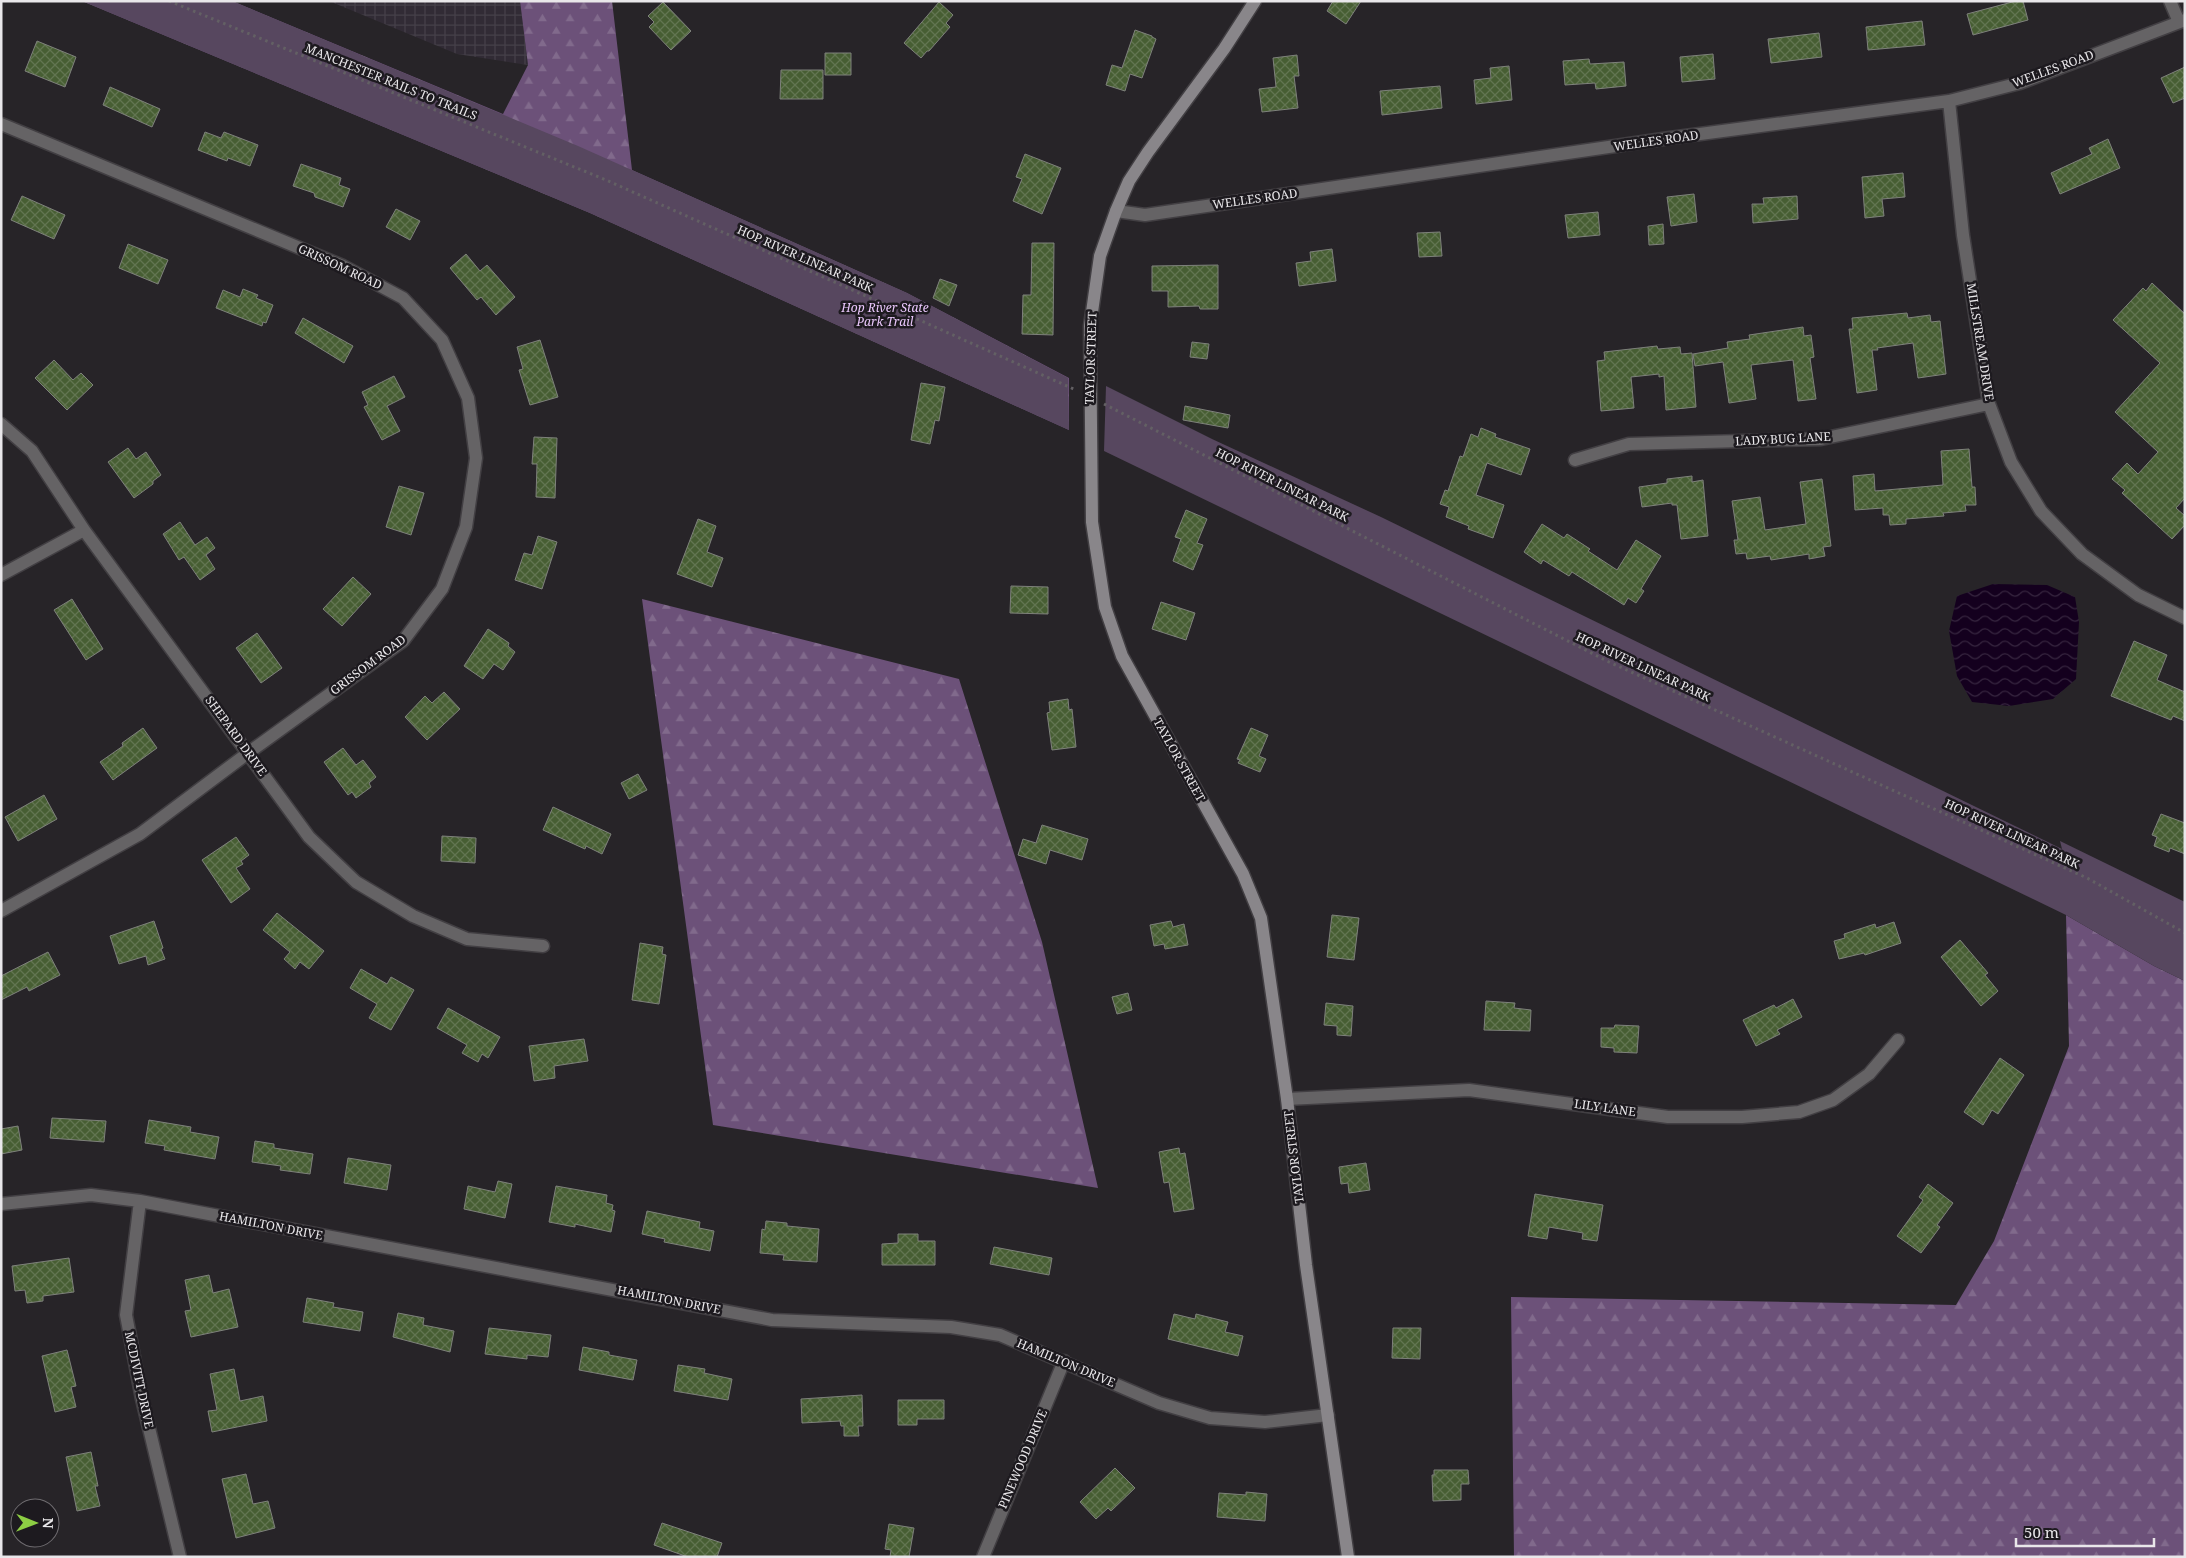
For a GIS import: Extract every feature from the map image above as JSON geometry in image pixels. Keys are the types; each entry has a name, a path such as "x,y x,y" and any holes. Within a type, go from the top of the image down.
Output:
{"street":[{"name":"TAYLOR STREET","path":"1255,1 1224,49 1148,152 1129,182 1116,211 1100,256 1090,326 1092,522 1105,607 1122,656 1243,874 1261,918 1287,1099 1306,1265 1348,1557"},
{"path":"2170,1 2182,21"},
{"name":"WELLES ROAD","path":"1116,211 1146,214 1670,138 1949,101 2020,83 2182,21"},
{"name":"MILLSTREAM DRIVE","path":"1949,101 1963,235 1990,404 2011,462 2042,511 2082,554 2138,595 2185,618"},
{"name":"GRISSOM ROAD","path":"1,124 343,266 403,298 442,340 468,398 476,458 466,527 442,589 404,641 248,752 140,834 1,911"},
{"name":"LADY BUG LANE","path":"1575,460 1629,444 1821,439 1990,404"},
{"name":"SHEPARD DRIVE","path":"1,424 32,451 84,530 309,837 356,882 413,916 467,939 543,946"},
{"path":"1,575 84,530"},
{"name":"LILY LANE","path":"1287,1099 1469,1090 1668,1117 1742,1117 1799,1112 1833,1100 1869,1074 1898,1040"},
{"name":"HAMILTON DRIVE","path":"1,1204 91,1194 140,1201 772,1320 951,1327 1000,1335 1159,1403 1210,1418 1265,1422 1328,1415"},
{"name":"MCDIVITT DRIVE","path":"140,1201 126,1315 142,1399 180,1557"},
{"name":"PINEWOOD DRIVE","path":"983,1557 1064,1361"}],"path":[{"name":"MANCHESTER RAILS TO TRAILS","path":"169,1 606,180"},
{"name":"HOP RIVER LINEAR PARK","path":"606,180 1079,391"},
{"name":"HOP RIVER LINEAR PARK","path":"1101,402 1609,662 2086,878 2185,933"}],"shaded area":[{"path":"329,1 520,1 528,65 457,54"}],"green space":[{"name":"Hop River State Park Trail","path":"82,1 232,1 503,114 528,65 520,1 612,1 632,170 907,293 1069,378 1069,430 590,213"},
{"name":"Hop River State Park Trail","path":"82,1 232,1 578,146 907,293 1068,378 1069,430 590,213"},
{"path":"1106,386 1212,439 1381,517 2062,849 2060,841 2185,902 2185,981 2154,966 2066,915 1104,451"},
{"path":"642,599 959,679 1042,942 1098,1188 713,1125"},
{"path":"2066,915 2154,966 2185,981 2185,1557 1514,1557 1511,1297 1956,1305 1994,1241 2069,1046"}],"water":[{"path":"1993,584 2047,585 2075,597 2079,622 2076,679 2053,699 2009,706 1972,702 1957,676 1949,631 1957,596"}],"building":[{"path":"1333,1 1361,1 1346,24 1327,11"},
{"path":"2016,1 2023,1 2028,20 1973,35 1967,14"},
{"path":"663,2 691,31 671,50 649,27 654,22 648,16"},
{"path":"939,2 953,15 946,23 950,27 921,58 904,43"},
{"path":"1922,21 1925,45 1868,50 1866,27"},
{"path":"1135,30 1156,39 1142,78 1130,74 1125,91 1106,85 1112,65 1122,68"},
{"path":"1819,33 1822,57 1771,63 1768,39"},
{"path":"37,41 76,57 65,87 25,71"},
{"path":"825,53 851,53 851,75 825,75"},
{"path":"1713,54 1715,79 1682,82 1680,57"},
{"path":"1297,55 1299,76 1294,76 1298,108 1262,112 1259,89 1276,87 1273,58"},
{"path":"1589,59 1590,64 1624,62 1626,86 1596,89 1595,83 1565,85 1563,61"},
{"path":"1509,66 1512,100 1476,104 1474,80 1491,78 1490,68"},
{"path":"2185,67 2185,98 2173,103 2161,78"},
{"path":"781,70 823,70 823,99 780,99"},
{"path":"1440,86 1442,108 1382,115 1380,91"},
{"path":"110,87 160,109 152,127 103,105"},
{"path":"205,132 221,138 224,132 258,145 250,166 228,158 227,161 198,150"},
{"path":"2108,139 2120,168 2060,194 2051,173 2092,154 2089,148"},
{"path":"1025,154 1061,168 1042,214 1013,201 1022,179 1016,177"},
{"path":"301,164 341,178 339,185 350,189 343,207 315,197 314,193 293,186"},
{"path":"1903,173 1905,197 1882,199 1884,216 1865,218 1862,177"},
{"path":"1694,194 1697,222 1671,226 1667,197"},
{"path":"22,196 65,215 54,239 11,220"},
{"path":"1797,196 1798,219 1753,223 1752,204 1764,204 1763,198"},
{"path":"396,209 420,221 410,240 386,227"},
{"path":"1598,212 1600,235 1568,238 1565,215"},
{"path":"1663,224 1664,244 1649,245 1648,226"},
{"path":"1440,232 1442,256 1419,257 1417,233"},
{"path":"1032,243 1054,243 1053,335 1022,334 1023,295 1031,295"},
{"path":"128,244 168,260 158,284 119,268"},
{"path":"1332,249 1336,281 1299,286 1296,263 1311,261 1310,252"},
{"path":"466,254 480,271 487,265 515,297 496,315 481,297 477,300 450,268"},
{"path":"1218,265 1218,309 1200,309 1199,306 1168,307 1168,291 1152,291 1152,266"},
{"path":"940,279 957,285 949,306 933,298"},
{"path":"2152,283 2185,314 2185,498 2176,508 2185,516 2185,525 2172,539 2122,493 2125,490 2112,479 2127,463 2138,474 2158,452 2115,412 2160,363 2113,320 2143,288 2146,291"},
{"path":"243,289 258,295 256,298 273,305 266,323 263,322 262,326 216,308 223,290 240,297"},
{"path":"1907,313 1908,318 1930,315 1931,322 1940,321 1946,374 1918,378 1913,343 1877,348 1878,350 1872,350 1877,390 1857,393 1849,329 1853,329 1852,318"},
{"path":"303,318 353,346 344,363 295,333"},
{"path":"1803,327 1804,336 1811,335 1814,357 1810,358 1816,399 1798,401 1793,360 1751,365 1756,399 1729,403 1723,362 1695,366 1693,354 1728,348 1727,342 1750,339 1749,335"},
{"path":"540,340 558,397 530,405 519,370 523,369 517,347"},
{"path":"1192,342 1209,344 1207,359 1190,357"},
{"path":"1657,346 1658,349 1680,347 1681,354 1692,353 1696,407 1666,410 1664,376 1659,377 1659,374 1631,377 1634,408 1601,411 1597,361 1605,360 1604,352"},
{"path":"54,360 73,380 81,373 93,385 67,410 35,378"},
{"path":"394,376 405,397 387,406 400,431 382,440 364,407 368,405 362,392"},
{"path":"921,383 945,387 939,421 935,420 930,444 911,440"},
{"path":"1185,406 1230,415 1228,428 1183,420"},
{"path":"1481,428 1496,434 1495,437 1530,449 1521,475 1487,463 1476,495 1504,505 1493,538 1468,529 1469,526 1446,517 1449,507 1440,504 1445,490 1448,491 1460,456 1463,457 1471,434 1478,437"},
{"path":"534,437 557,438 555,498 536,497 537,464 532,464"},
{"path":"128,448 136,459 146,452 161,475 153,481 153,484 134,498 108,462"},
{"path":"1969,449 1972,487 1975,487 1976,505 1965,505 1966,511 1943,513 1944,516 1906,519 1906,524 1890,525 1889,515 1883,515 1883,508 1855,510 1853,476 1874,474 1875,491 1943,485 1941,451"},
{"path":"1692,476 1692,482 1703,480 1708,536 1681,539 1677,505 1672,505 1672,503 1642,507 1639,487 1667,483 1667,479"},
{"path":"1822,479 1831,546 1823,547 1825,556 1809,559 1809,554 1771,560 1770,556 1747,559 1746,553 1736,554 1734,540 1738,540 1732,501 1760,497 1765,530 1806,524 1800,482"},
{"path":"399,486 424,493 411,535 386,527"},
{"path":"1186,510 1207,519 1197,543 1203,545 1193,570 1173,561 1181,539 1175,537"},
{"path":"698,519 716,526 707,552 723,558 712,587 677,574"},
{"path":"180,522 195,545 207,537 215,548 206,555 215,569 200,580 184,557 179,560 163,534"},
{"path":"1542,524 1564,538 1567,534 1590,549 1588,551 1617,570 1636,540 1661,556 1641,589 1644,591 1636,603 1628,598 1624,605 1572,572 1569,576 1543,560 1541,564 1524,552"},
{"path":"538,536 557,542 542,589 515,580 524,553 532,555"},
{"path":"353,577 371,594 342,626 323,609"},
{"path":"1011,586 1048,587 1048,614 1010,613"},
{"path":"72,599 103,649 86,660 54,610"},
{"path":"1161,602 1195,613 1186,640 1152,629"},
{"path":"488,629 509,643 508,646 515,652 503,670 494,664 483,679 464,666"},
{"path":"257,633 282,668 261,683 236,648"},
{"path":"2134,641 2167,655 2157,680 2185,692 2185,721 2173,716 2171,720 2111,696"},
{"path":"444,692 460,709 427,740 405,717 425,696 432,703"},
{"path":"1068,699 1069,710 1072,709 1076,747 1052,750 1047,713 1050,712 1049,702"},
{"path":"143,728 157,748 113,780 100,762 123,746 122,743"},
{"path":"1251,728 1268,735 1259,756 1266,759 1260,772 1238,763 1240,760 1237,759"},
{"path":"343,748 356,765 363,760 376,777 369,783 371,787 356,798 352,792 348,795 324,762"},
{"path":"638,774 647,790 629,799 621,783"},
{"path":"44,795 57,819 18,841 5,817"},
{"path":"553,807 611,834 602,854 586,846 585,849 543,830"},
{"path":"2161,814 2185,823 2185,854 2170,848 2169,852 2154,846 2157,837 2152,835"},
{"path":"1042,825 1088,839 1082,860 1050,850 1046,864 1018,855 1023,839 1036,843"},
{"path":"442,836 476,838 475,863 441,861"},
{"path":"236,837 249,855 241,861 243,864 236,868 250,889 231,903 202,860"},
{"path":"277,913 324,951 309,969 300,962 295,969 284,959 290,952 263,930"},
{"path":"1332,915 1359,918 1354,960 1327,957"},
{"path":"154,921 165,959 148,965 146,956 119,964 110,936"},
{"path":"1171,921 1173,927 1184,924 1188,945 1165,949 1164,944 1154,946 1150,925"},
{"path":"1894,922 1901,943 1865,955 1864,953 1839,959 1834,941 1845,938 1844,934 1875,924 1876,928"},
{"path":"1960,940 1988,973 1985,975 1998,991 1981,1006 1941,957"},
{"path":"640,943 663,947 662,954 666,955 659,1004 632,1000"},
{"path":"48,952 60,975 29,991 27,987 1,1000 1,976"},
{"path":"361,969 387,984 391,977 414,990 391,1030 369,1018 377,1004 350,988"},
{"path":"1128,993 1132,1010 1117,1014 1112,997"},
{"path":"1793,999 1802,1017 1777,1030 1780,1034 1756,1046 1743,1020 1774,1005 1776,1008"},
{"path":"1486,1001 1515,1003 1514,1008 1531,1010 1530,1031 1484,1030"},
{"path":"1326,1003 1353,1006 1351,1036 1337,1035 1337,1026 1324,1025"},
{"path":"448,1008 500,1037 488,1058 482,1054 478,1062 462,1053 467,1045 437,1028"},
{"path":"1615,1025 1639,1026 1637,1053 1614,1052 1614,1048 1601,1047 1601,1028 1614,1028"},
{"path":"584,1039 588,1061 554,1066 555,1078 534,1081 529,1046"},
{"path":"2000,1058 2024,1075 1998,1114 1992,1110 1983,1125 1964,1112"},
{"path":"52,1118 106,1121 104,1142 50,1138"},
{"path":"149,1120 191,1127 190,1132 219,1137 215,1159 164,1150 165,1146 145,1143"},
{"path":"18,1126 22,1150 1,1154 1,1129"},
{"path":"255,1141 274,1144 274,1148 313,1154 310,1174 280,1170 281,1166 252,1162"},
{"path":"1179,1148 1180,1154 1185,1153 1194,1209 1174,1212 1169,1182 1164,1183 1159,1152"},
{"path":"348,1158 391,1165 387,1190 344,1183"},
{"path":"1366,1163 1370,1190 1349,1193 1348,1183 1341,1184 1339,1167"},
{"path":"498,1181 512,1184 505,1218 464,1209 468,1186 495,1192"},
{"path":"1928,1184 1953,1203 1937,1225 1940,1227 1921,1253 1897,1236 1923,1200 1919,1197"},
{"path":"556,1186 607,1195 606,1203 613,1205 612,1210 615,1211 611,1232 575,1224 575,1227 549,1222"},
{"path":"1535,1194 1603,1205 1597,1241 1582,1239 1583,1233 1549,1227 1547,1239 1528,1236"},
{"path":"647,1211 700,1222 699,1228 714,1231 710,1251 664,1242 665,1239 642,1234"},
{"path":"766,1221 787,1223 787,1226 819,1229 817,1262 783,1260 784,1255 760,1253 762,1229 765,1230"},
{"path":"898,1234 918,1234 918,1241 935,1241 935,1265 882,1265 882,1244 898,1243"},
{"path":"994,1247 1052,1258 1049,1275 990,1264"},
{"path":"69,1258 74,1292 43,1296 43,1301 27,1303 25,1290 15,1291 12,1266"},
{"path":"209,1275 213,1293 229,1289 238,1327 191,1337 185,1311 191,1310 185,1280"},
{"path":"307,1298 334,1303 333,1307 363,1312 360,1331 303,1322"},
{"path":"398,1313 424,1318 423,1325 454,1331 450,1352 393,1337"},
{"path":"1174,1314 1195,1319 1196,1314 1228,1322 1225,1332 1243,1336 1238,1356 1168,1339"},
{"path":"489,1328 551,1335 548,1357 527,1355 527,1359 485,1354"},
{"path":"1393,1328 1421,1328 1420,1359 1392,1358"},
{"path":"583,1347 609,1352 609,1355 637,1360 633,1380 579,1370"},
{"path":"67,1350 76,1386 71,1387 76,1407 55,1412 42,1356"},
{"path":"678,1365 705,1369 704,1373 732,1379 728,1400 674,1391"},
{"path":"234,1369 240,1401 263,1396 267,1421 212,1432 208,1411 217,1410 210,1374"},
{"path":"862,1395 863,1426 858,1426 859,1436 844,1436 844,1426 841,1426 840,1421 802,1423 801,1399"},
{"path":"898,1400 944,1400 944,1419 917,1419 917,1425 898,1425"},
{"path":"91,1452 98,1486 95,1486 100,1506 77,1511 66,1457"},
{"path":"1115,1468 1135,1488 1111,1511 1108,1508 1096,1519 1080,1502"},
{"path":"1434,1470 1468,1470 1469,1484 1461,1484 1461,1500 1433,1501 1432,1475 1434,1475"},
{"path":"246,1474 253,1504 268,1501 275,1528 236,1538 222,1479"},
{"path":"1246,1492 1267,1494 1265,1521 1217,1517 1219,1493 1246,1495"},
{"path":"662,1523 722,1543 717,1557 688,1557 654,1545"},
{"path":"889,1524 914,1528 909,1557 890,1557 891,1550 885,1549"}]}
